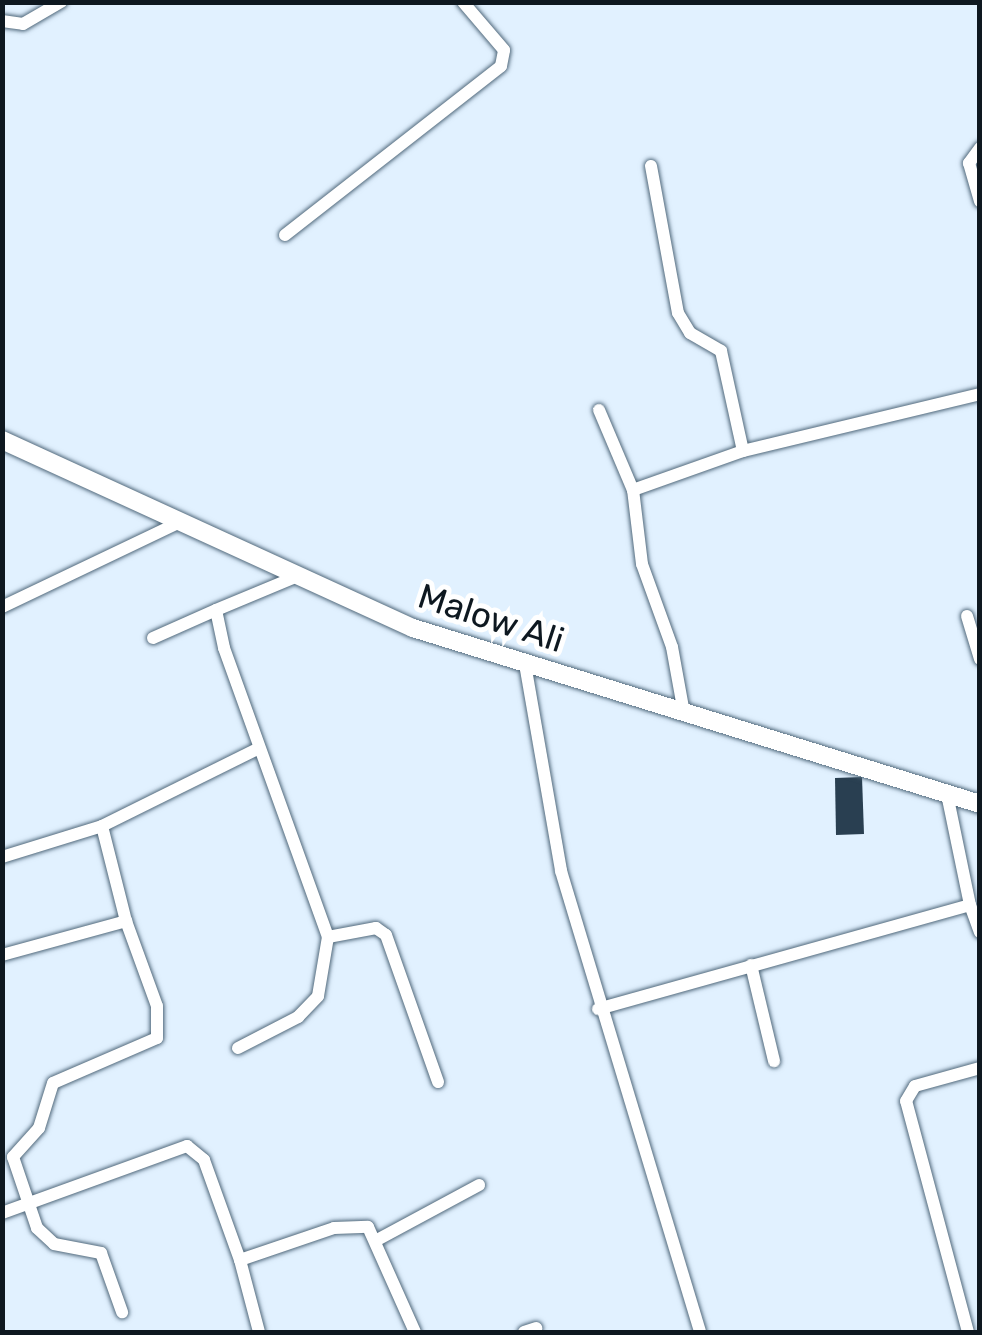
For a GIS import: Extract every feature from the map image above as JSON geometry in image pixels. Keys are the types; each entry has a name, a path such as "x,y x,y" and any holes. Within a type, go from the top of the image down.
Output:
{"street":[{"path":"2,21 22,24 61,2"},
{"path":"286,235 501,66 504,50 464,2"},
{"path":"980,148 969,162 980,201"},
{"path":"651,166 682,323 719,347 743,451"},
{"path":"633,490 743,451 980,394"},
{"path":"599,410 633,490 642,564 672,647 684,712"},
{"name":"Malow Ali","path":"2,440 293,578 525,664 980,804"},
{"path":"2,607 180,522"},
{"path":"153,638 293,578"},
{"path":"216,610 259,748 328,936 318,996 298,1016 238,1048"},
{"path":"967,616 980,659"},
{"path":"525,664 544,801 598,1010 644,1128 700,1332"},
{"path":"2,858 102,826 259,748"},
{"path":"947,794 970,904 980,932"},
{"path":"102,826 160,1033 53,1082 39,1128 14,1158 26,1204 54,1244 101,1253 122,1312"},
{"path":"598,1010 970,904"},
{"path":"2,955 126,921"},
{"path":"328,936 376,928 386,936 438,1082"},
{"path":"751,965 774,1061"},
{"path":"968,1332 906,1101 915,1086 980,1068"},
{"path":"2,1212 186,1146 204,1160 240,1260 259,1332"},
{"path":"376,1240 479,1185"},
{"path":"240,1260 355,1224 376,1240 415,1332"}],"building":[{"path":"862,777 864,834 836,835 835,778"}]}
